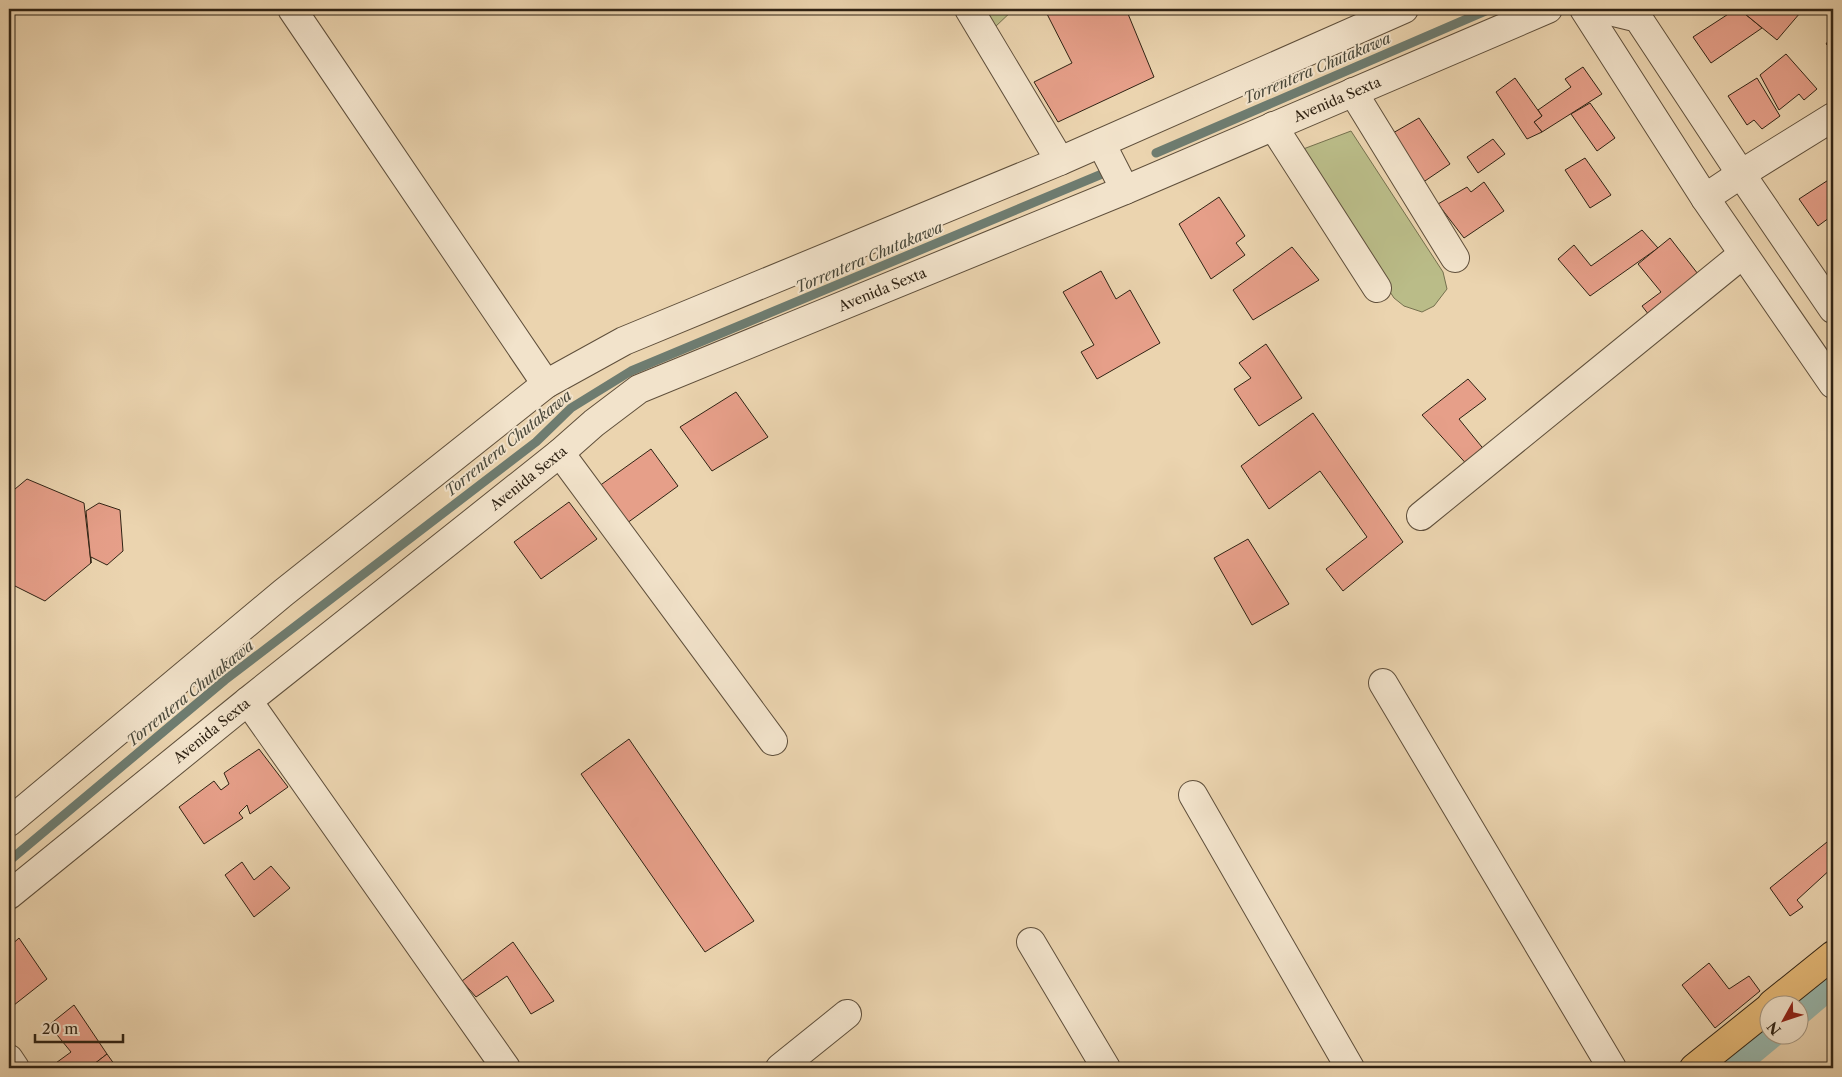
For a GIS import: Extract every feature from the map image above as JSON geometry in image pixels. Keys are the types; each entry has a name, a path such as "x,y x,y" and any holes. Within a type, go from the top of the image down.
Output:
{"main road":[{"path":"1786,994 1833,955"},
{"path":"1694,1068 1760,1015"}],"street":[{"path":"292,9 546,384"},
{"path":"969,9 1060,161"},
{"path":"9,822 283,593 546,384 624,342 1060,161 1404,9"},
{"name":"Avenida Sexta","path":"9,895 248,701 560,453 594,423 639,389 1120,180 1273,126 1548,9"},
{"path":"1584,9 1705,198 1833,384"},
{"path":"1601,9 1638,18 1833,309"},
{"path":"1353,92 1455,258"},
{"path":"1705,198 1833,116"},
{"path":"1273,126 1377,288"},
{"path":"1101,143 1120,180"},
{"path":"1420,516 1743,254"},
{"path":"560,453 774,741"},
{"path":"1383,683 1612,1068"},
{"path":"248,701 506,1068"},
{"path":"1193,795 1350,1068"},
{"path":"1031,942 1106,1068"},
{"path":"780,1068 847,1014"},
{"path":"9,1059 15,1068"}],"green space":[{"path":"985,9 1014,9 995,27"},
{"path":"1351,131 1443,272 1447,289 1434,306 1422,312 1404,306 1394,298 1298,151"}],"building":[{"path":"1055,9 1126,9 1154,77 1058,122 1034,82 1072,63 1047,14"},
{"path":"1736,9 1739,9 1762,28 1711,63 1693,37"},
{"path":"1739,9 1794,9 1800,13 1777,40"},
{"path":"1833,34 1833,49 1826,44"},
{"path":"1786,54 1817,89 1804,100 1799,94 1779,110 1760,75"},
{"path":"1583,67 1602,94 1542,132 1534,122 1542,116 1538,110 1571,87 1565,79"},
{"path":"1515,78 1542,116 1534,122 1542,132 1527,139 1496,92"},
{"path":"1757,78 1780,116 1762,129 1754,120 1747,125 1728,96"},
{"path":"1590,103 1615,138 1597,151 1571,114"},
{"path":"1419,118 1450,164 1419,185 1386,137"},
{"path":"1493,139 1505,154 1478,173 1467,157"},
{"path":"1585,158 1611,195 1590,208 1565,170"},
{"path":"1833,177 1833,215 1818,226 1799,199"},
{"path":"1484,182 1504,211 1464,238 1438,204 1467,187 1471,192"},
{"path":"1219,197 1245,236 1236,243 1245,255 1211,279 1179,224"},
{"path":"1642,230 1658,248 1590,296 1558,259 1574,245 1591,266"},
{"path":"1670,238 1705,283 1656,324 1642,306 1661,292 1638,264"},
{"path":"1292,247 1319,280 1253,320 1233,290"},
{"path":"1101,271 1116,299 1130,290 1160,343 1097,379 1081,352 1094,345 1063,292"},
{"path":"1266,344 1302,398 1259,426 1234,389 1251,378 1239,363"},
{"path":"1468,379 1486,399 1459,419 1486,452 1471,469 1422,415"},
{"path":"736,392 768,437 712,471 680,427"},
{"path":"1313,413 1403,542 1343,591 1326,569 1367,537 1320,471 1269,509 1241,466"},
{"path":"651,449 678,486 623,526 595,489"},
{"path":"27,479 84,503 91,563 45,601 9,583 9,494"},
{"path":"569,502 597,539 541,579 514,542"},
{"path":"99,503 120,510 123,551 107,565 91,557 91,563 86,511"},
{"path":"1248,539 1289,604 1252,625 1214,558"},
{"path":"629,739 754,921 705,952 581,774"},
{"path":"259,749 288,787 250,814 247,805 239,813 243,818 204,844 179,807 214,781 221,790 229,784 224,773"},
{"path":"1827,842 1833,849 1833,867 1797,900 1803,907 1790,916 1770,888"},
{"path":"242,862 254,880 271,866 290,888 254,917 225,875"},
{"path":"19,938 47,979 9,1009 9,947"},
{"path":"513,942 554,1001 531,1014 507,976 476,997 462,981"},
{"path":"1709,963 1729,989 1749,976 1760,991 1715,1028 1682,985"},
{"path":"74,1005 107,1054 89,1068 49,1068 71,1052 49,1025"},
{"path":"107,1054 117,1068 89,1068"}],"waterway":[{"name":"Torrentera Chutakawa","path":"1156,153 1490,9"},
{"name":"Torrentera Chutakawa","path":"9,861 225,680 536,442 571,408 631,371 1102,174"},
{"path":"1810,1001 1833,981"},
{"path":"1729,1068 1760,1042"}]}
